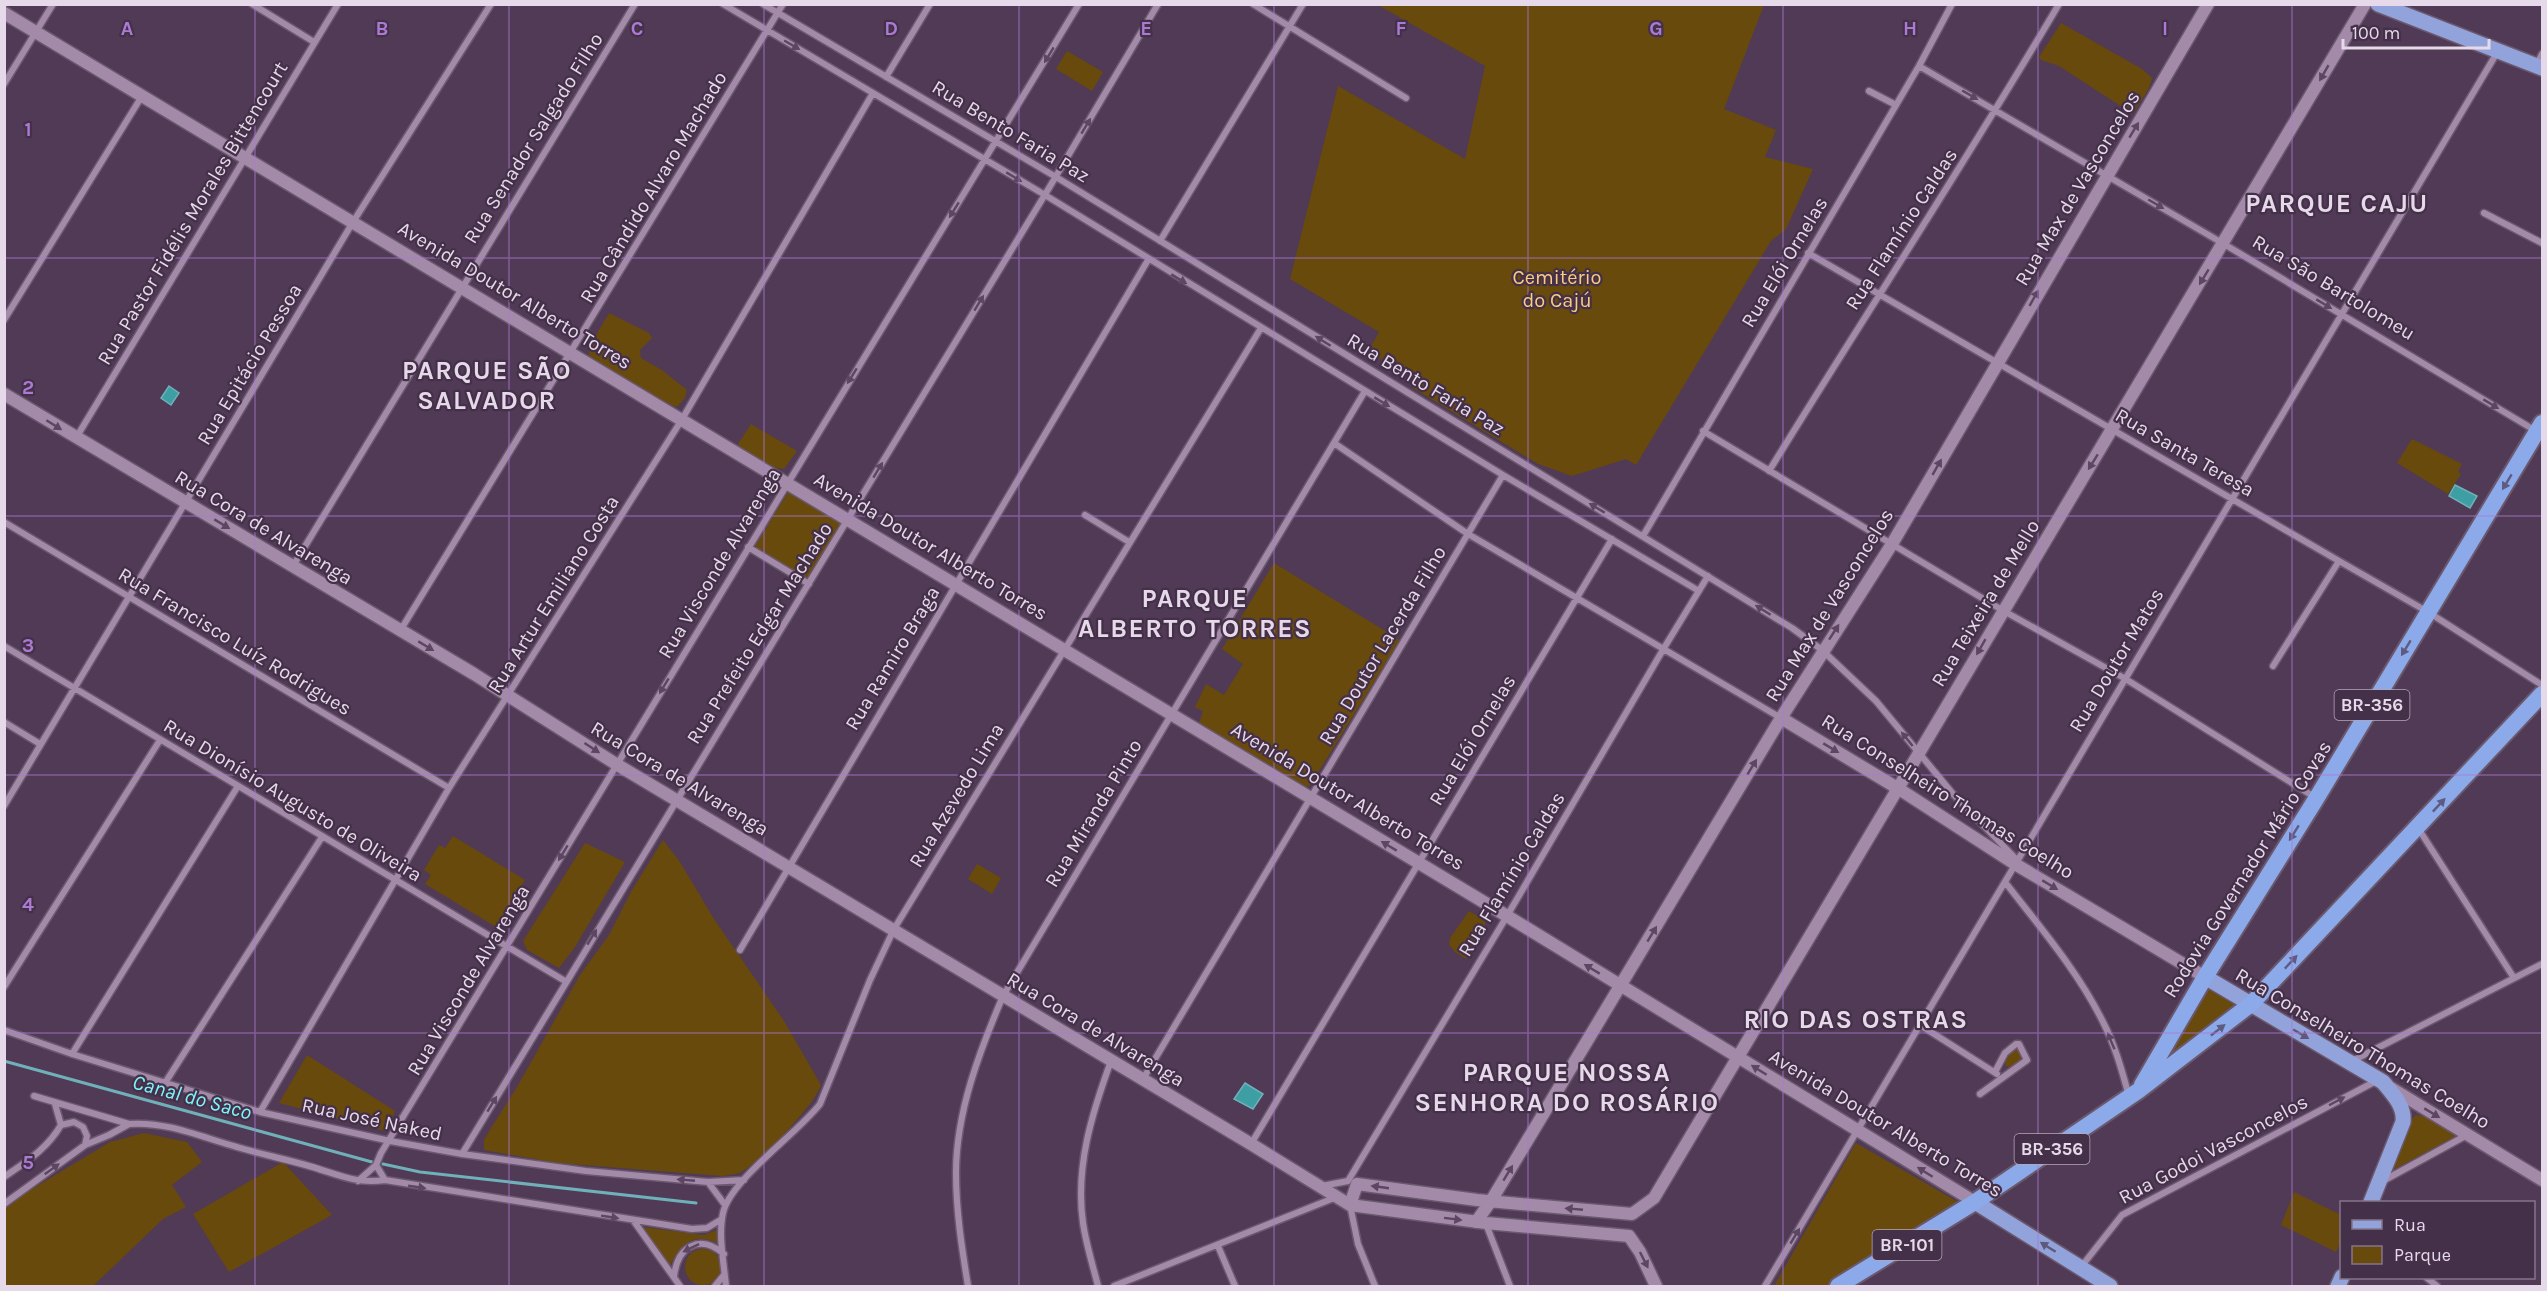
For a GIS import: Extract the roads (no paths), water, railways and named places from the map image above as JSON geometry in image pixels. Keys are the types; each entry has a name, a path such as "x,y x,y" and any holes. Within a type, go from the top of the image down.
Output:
{"highway":[{"name":"Rodovia Governador Mário Covas","path":"2134,1094 2541,430"},
{"name":"Rodovia Governador Mário Covas","path":"1838,1287 1975,1202 2134,1094 2251,1004 2542,694"},
{"path":"2169,1038 2172,1053 2186,1055"}],"main road":[{"name":"Rua Max de Vasconcelos","path":"1481,1222 1491,1201 1822,650 1892,544 2208,4"},
{"name":"Rua Teixeira de Mello","path":"1632,1214 1654,1198 1899,789 2002,610 2113,430 2365,4"},
{"path":"2378,4 2498,51 2540,62"},
{"name":"Avenida Doutor Alberto Torres","path":"4,13 1418,862 1975,1202 2081,1268 2101,1284"},
{"name":"Rua Cora de Alvarenga","path":"4,394 1251,1144 1334,1198 1350,1205 1481,1222 1629,1236"},
{"name":"Rua Conselheiro Thomas Coelho","path":"1781,718 2542,1180"},
{"path":"2372,1201 2404,1115 2394,1096 2381,1081"},
{"path":"1350,1205 1352,1182 1491,1201 1632,1214 1633,1221 1629,1236 1640,1252 1656,1287"}],"street":[{"path":"4,84 53,4"},
{"path":"252,4 314,42"},
{"name":"Rua Pastor Fidélis Morales Bittencourt","path":"76,438 338,4"},
{"name":"Rua Epitácio Pessoa","path":"4,806 353,222 491,4"},
{"name":"Rua Senador Salgado Filho","path":"293,566 635,4"},
{"name":"Rua Bento Faria Paz","path":"723,4 1045,195 1503,475 1699,591"},
{"name":"Rua Bento Faria Paz","path":"763,4 1056,177 1792,628 1822,650 1876,701 1953,794 2016,862"},
{"name":"Rua Cândido Alvaro Machado","path":"400,631 783,4"},
{"path":"886,77 930,4"},
{"name":"Rua Visconde Alvarenga","path":"358,1181 376,1165 381,1153 786,483 997,142 1079,4"},
{"name":"Rua Prefeito Edgar Machado","path":"462,1154 565,981 1056,177 1158,4"},
{"path":"1253,4 1406,98"},
{"path":"1160,241 1303,4"},
{"name":"Rua Elói Ornelas","path":"1643,536 1919,66 1952,4"},
{"name":"Rua Flamínio Caldas","path":"1769,471 1878,294 1996,110 2059,4"},
{"name":"Rua Doutor Matos","path":"1765,1287 2124,678 2498,51"},
{"name":"Rua São Bartolomeu","path":"1919,66 2541,430"},
{"path":"1869,91 1896,105"},
{"name":"Rua Artur Emiliano Costa","path":"260,1112 449,788 681,421 873,93"},
{"path":"4,320 142,96"},
{"path":"2484,213 2542,243"},
{"name":"Rua Santa Teresa","path":"1808,253 1996,364 2428,612 2542,685"},
{"name":"Rua Ramiro Braga","path":"740,950 1148,260"},
{"name":"Rua Azevedo Lima","path":"726,1287 722,1219 725,1205 744,1180 810,1118 820,1104 866,989 894,929 1261,328"},
{"name":"Rua Miranda Pinto","path":"968,1287 958,1231 956,1171 959,1140 983,1043 1003,996 1365,391"},
{"path":"1703,431 2002,610 2124,678 2316,799"},
{"name":"Rua Conselheiro Thomas Coelho","path":"1334,443 1468,534 1781,718"},
{"name":"Rua Doutor Lacerda Filho","path":"1143,1079 1503,475"},
{"path":"1085,515 1129,542"},
{"name":"Rua Francisco Luíz Rodrigues","path":"4,522 449,788"},
{"name":"Rua Elói Ornelas","path":"1251,1144 1612,539"},
{"path":"748,547 809,584"},
{"path":"2273,666 2339,561"},
{"name":"Rua Flamínio Caldas","path":"1352,1182 1708,576"},
{"name":"Rua Dionísio Augusto de Oliveira","path":"4,646 565,981"},
{"path":"4,722 40,744"},
{"path":"4,987 160,740"},
{"path":"72,1054 238,786"},
{"path":"2418,828 2514,978"},
{"path":"165,1083 322,837"},
{"path":"2005,882 2081,985 2103,1021 2134,1094"},
{"path":"2350,1062 2542,964"},
{"path":"1920,1025 2002,1078"},
{"name":"Rua José Naked","path":"4,1030 72,1054 260,1112 390,1141 462,1154 586,1171 708,1182 744,1180"},
{"path":"1980,1094 2027,1059 2019,1044 2006,1052 1995,1072"},
{"path":"1098,1287 1083,1224 1082,1168 1090,1124 1111,1060"},
{"name":"Rua Godoi Vasconcelos","path":"2081,1268 2122,1215 2381,1081"},
{"path":"34,1096 129,1124 145,1122 171,1127 358,1181 385,1180 692,1229 706,1228 722,1219"},
{"path":"55,1104 61,1125"},
{"path":"4,1177 45,1149 61,1125 74,1122 83,1126 87,1136 85,1145"},
{"path":"4,1204 85,1145 109,1136 129,1124"},
{"path":"2378,1184 2468,1135"},
{"path":"376,1165 385,1180"},
{"path":"708,1182 725,1205"},
{"path":"1317,1187 1352,1182"},
{"path":"1114,1287 1334,1198"},
{"path":"1350,1205 1358,1244 1375,1287"},
{"path":"633,1220 681,1286"},
{"path":"1481,1222 1510,1287"},
{"path":"674,1277 677,1260 690,1247 697,1244 711,1245 724,1254"},
{"path":"1218,1246 1235,1287"},
{"path":"715,1287 725,1274"}],"waterway":[{"name":"Canal do Saco","path":"4,1061 372,1162"},
{"name":"Canal do Saco","path":"383,1164 420,1172 696,1203"}],"district":[{"name":"PARQUE CAJU","path":"2337,203"},
{"name":"PARQUE SÃO SALVADOR","path":"487,385"},
{"name":"PARQUE ALBERTO TORRES","path":"1195,613"},
{"name":"RIO DAS OSTRAS","path":"1856,1019"},
{"name":"PARQUE NOSSA SENHORA DO ROSÁRIO","path":"1567,1087"}],"park label":[{"name":"Cemitério do Cajú","path":"1557,288"}]}
